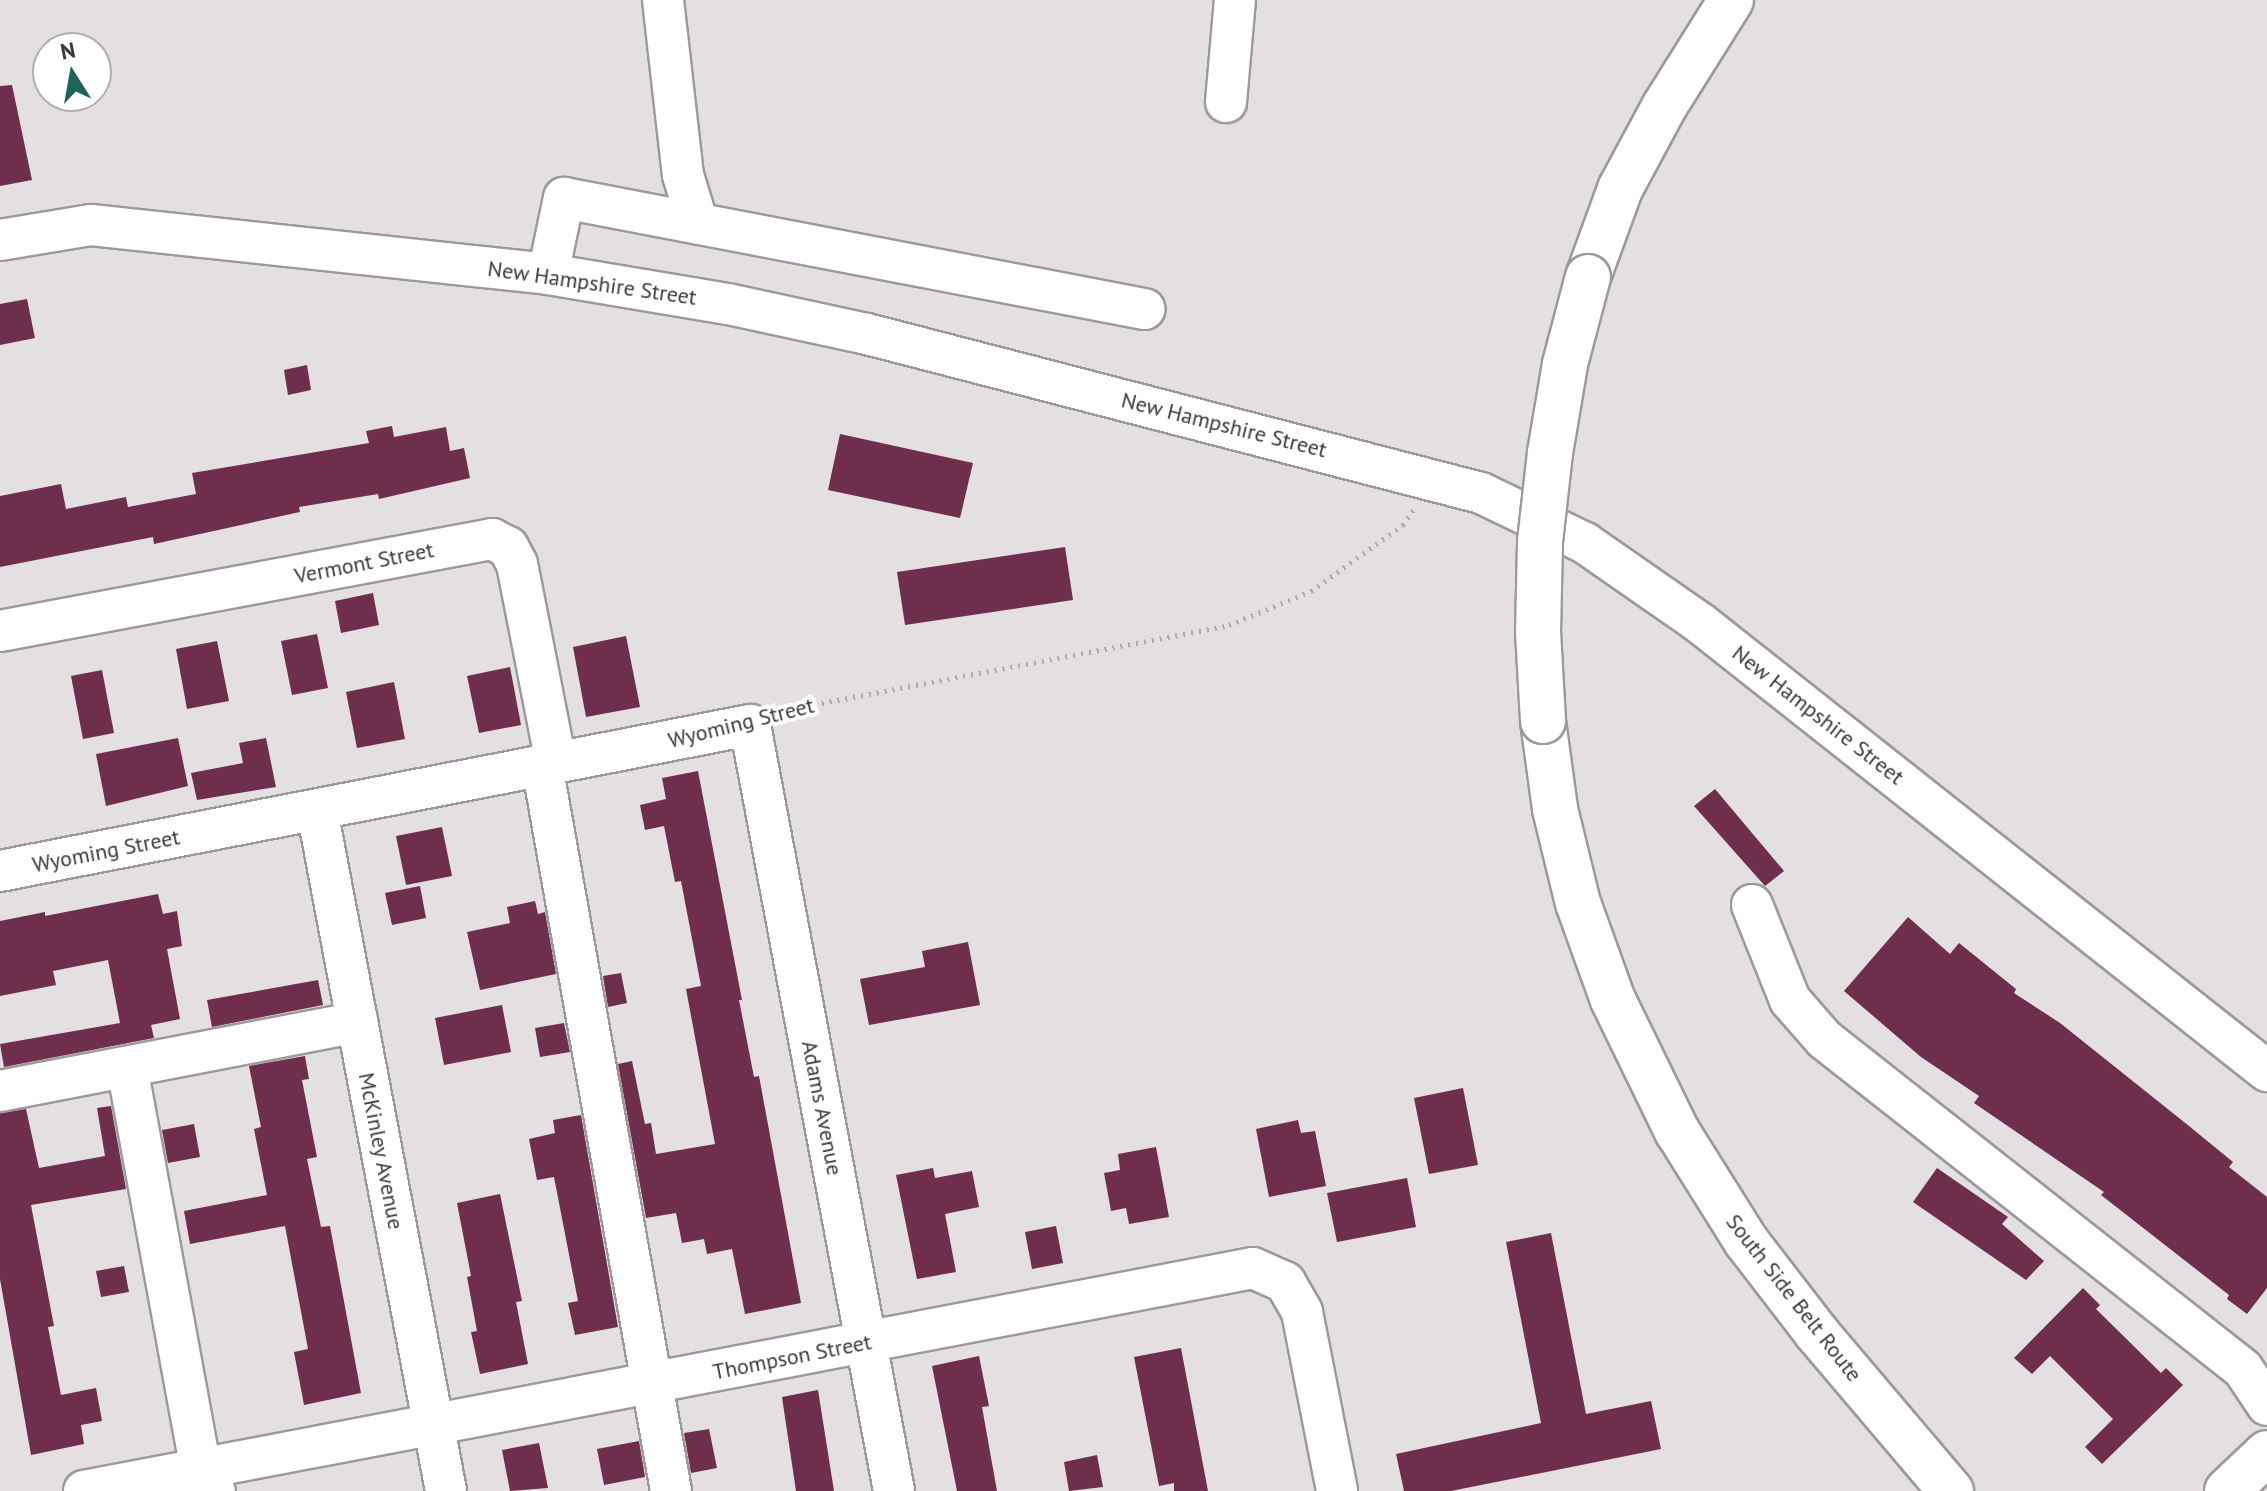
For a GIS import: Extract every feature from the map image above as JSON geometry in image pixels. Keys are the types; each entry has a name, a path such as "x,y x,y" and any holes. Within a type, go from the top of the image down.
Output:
{"main road":[{"name":"South Side Belt Route","path":"1731,0 1664,107 1620,189 1588,277 1565,364 1550,453 1542,527 1538,632 1543,721 1555,809 1578,903 1613,1000 1677,1131 1746,1241 1816,1332 1951,1491"},
{"path":"2227,1491 2267,1453"}],"street":[{"path":"663,0 683,175 698,224"},
{"path":"1226,102 1235,0"},
{"path":"548,274 564,198 1144,309"},
{"name":"New Hampshire Street","path":"0,240 91,225 548,274 728,304 867,334 1435,478 1481,493 1585,543 1700,623 2267,1071"},
{"name":"Vermont Street","path":"0,631 492,539 508,547 517,564 549,764"},
{"name":"Wyoming Street","path":"0,871 750,725"},
{"name":"Adams Avenue","path":"750,725 894,1491"},
{"path":"549,764 671,1491"},
{"name":"McKinley Avenue","path":"317,810 446,1491"},
{"path":"1752,905 1790,1000 1824,1039 2243,1369 2267,1405"},
{"path":"0,1091 357,1022"},
{"path":"127,1067 208,1480"},
{"name":"Thompson Street","path":"84,1491 208,1480 433,1425 1253,1268 1285,1282 1302,1312 1337,1491"}],"path":[{"name":"Wyoming Street","path":"750,725 806,706 1229,625 1311,591 1403,525 1435,478"}],"building":[{"path":"12,85 32,180 0,186 0,86"},
{"path":"27,299 35,338 0,345 0,304"},
{"path":"307,365 311,390 288,395 284,370"},
{"path":"392,426 394,437 446,427 450,451 464,448 470,478 379,499 378,494 299,507 300,512 154,544 153,537 0,567 0,496 61,484 66,509 126,497 128,507 196,494 192,473 369,443 366,431"},
{"path":"840,434 973,463 960,518 828,490"},
{"path":"1065,547 1073,600 905,625 897,572"},
{"path":"373,593 379,625 341,633 335,601"},
{"path":"317,634 328,688 292,695 281,641"},
{"path":"626,636 640,707 586,717 573,647"},
{"path":"217,641 229,701 187,709 176,649"},
{"path":"510,667 521,725 479,733 467,676"},
{"path":"102,670 114,733 83,739 71,676"},
{"path":"394,682 405,739 357,748 346,692"},
{"path":"178,738 188,786 106,806 96,754"},
{"path":"266,738 276,787 197,800 191,773 243,763 239,743"},
{"path":"698,771 742,1000 739,1000 754,1077 759,1076 801,1303 745,1314 732,1249 707,1254 704,1239 682,1243 676,1213 646,1218 618,1064 632,1061 645,1124 651,1123 656,1154 715,1144 686,989 701,986 681,881 675,882 664,826 645,830 640,805 666,799 662,778"},
{"path":"1715,789 1784,871 1765,886 1694,806"},
{"path":"442,827 452,876 406,885 396,836"},
{"path":"420,886 426,918 392,925 385,893"},
{"path":"158,894 163,914 177,911 182,946 167,949 180,1019 151,1025 154,1038 4,1067 0,1044 120,1023 108,960 53,971 56,985 0,996 0,921 45,912 45,916"},
{"path":"535,901 538,914 545,912 556,974 480,990 467,932 510,923 507,907"},
{"path":"1908,917 1950,954 1959,943 2016,989 2014,993 2060,1023 2233,1162 2229,1167 2267,1197 2267,1288 2247,1314 2227,1299 2229,1295 2101,1195 2104,1192 1974,1103 1979,1096 1921,1057 1844,991"},
{"path":"968,942 980,1005 869,1025 860,979 925,967 922,951"},
{"path":"621,973 627,1003 608,1007 603,976"},
{"path":"318,980 323,1005 212,1027 207,1000"},
{"path":"502,1005 511,1052 444,1065 435,1018"},
{"path":"564,1023 570,1052 540,1057 535,1028"},
{"path":"305,1056 309,1079 302,1080 317,1157 307,1159 321,1227 330,1226 361,1393 304,1405 294,1352 308,1349 285,1226 190,1244 184,1211 267,1195 254,1129 261,1127 249,1066"},
{"path":"1463,1088 1478,1165 1429,1174 1414,1098"},
{"path":"111,1106 126,1189 31,1205 54,1326 48,1327 61,1395 96,1388 102,1421 81,1425 84,1444 31,1455 0,1279 0,1113 26,1109 39,1168 105,1156 97,1108"},
{"path":"581,1115 618,1327 575,1335 568,1303 578,1301 554,1177 537,1180 529,1139 555,1133 553,1120"},
{"path":"1298,1120 1301,1133 1315,1131 1326,1186 1269,1197 1256,1129"},
{"path":"194,1124 200,1157 168,1163 162,1130"},
{"path":"1156,1147 1169,1217 1129,1224 1126,1208 1111,1211 1104,1173 1120,1170 1118,1154"},
{"path":"933,1168 935,1178 972,1171 979,1207 945,1214 956,1272 917,1279 896,1175"},
{"path":"1937,1168 2008,1217 2002,1224 2044,1261 2026,1280 1913,1202"},
{"path":"1407,1178 1416,1227 1337,1242 1327,1193"},
{"path":"500,1194 522,1301 516,1302 528,1364 480,1374 471,1332 477,1331 467,1277 471,1276 457,1203"},
{"path":"1056,1226 1063,1263 1032,1269 1025,1232"},
{"path":"1551,1233 1586,1414 1651,1401 1661,1449 1451,1491 1404,1491 1396,1454 1541,1423 1506,1242"},
{"path":"124,1266 129,1292 101,1297 96,1271"},
{"path":"2083,1288 2100,1305 2096,1309 2161,1373 2166,1368 2183,1385 2102,1464 2085,1447 2113,1419 2050,1356 2032,1374 2014,1358"},
{"path":"1181,1348 1208,1491 1174,1491 1174,1483 1159,1486 1134,1357"},
{"path":"979,1356 989,1406 982,1407 997,1491 957,1491 932,1366"},
{"path":"818,1390 834,1491 796,1491 782,1397"},
{"path":"709,1429 717,1468 691,1473 684,1433"},
{"path":"639,1441 645,1477 604,1485 597,1449"},
{"path":"539,1443 548,1488 510,1491 502,1450"},
{"path":"1097,1455 1103,1487 1069,1491 1064,1462"}]}
